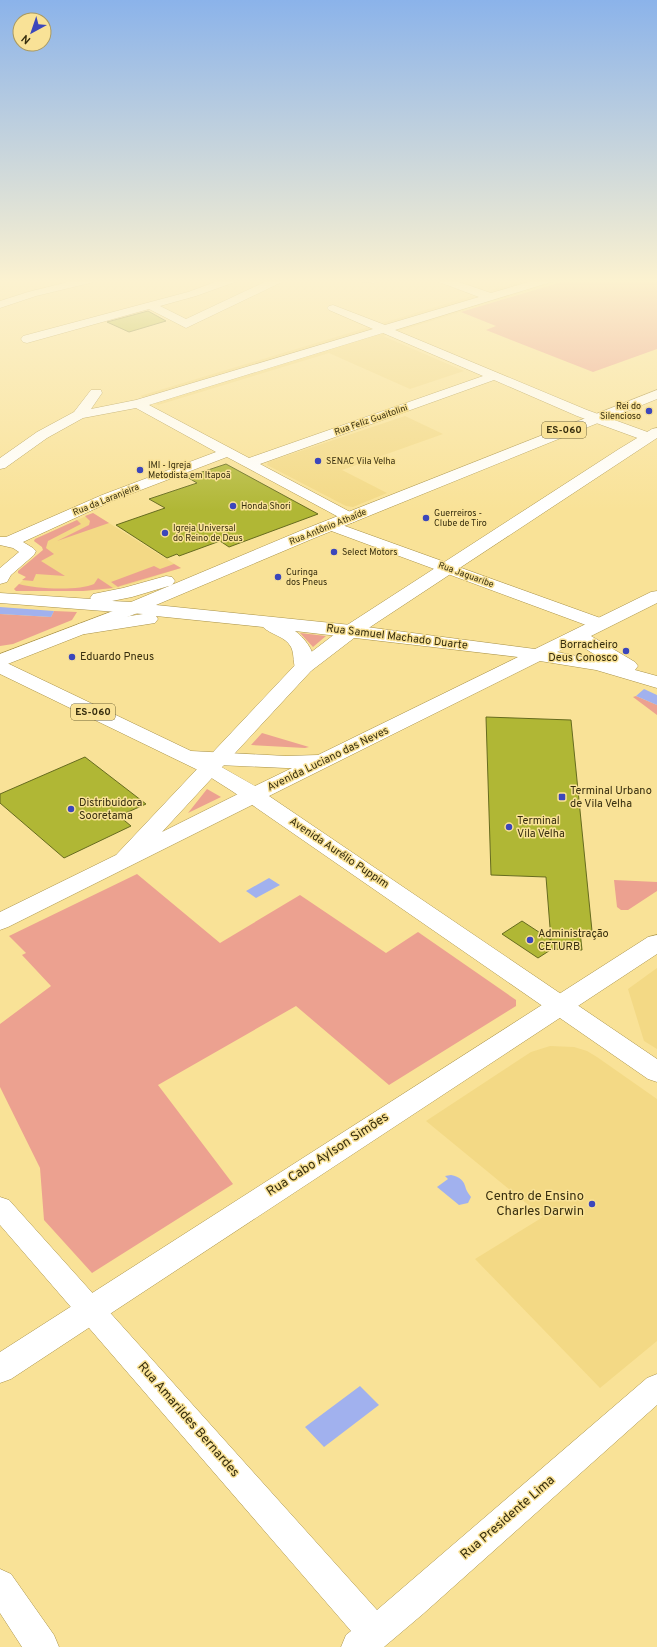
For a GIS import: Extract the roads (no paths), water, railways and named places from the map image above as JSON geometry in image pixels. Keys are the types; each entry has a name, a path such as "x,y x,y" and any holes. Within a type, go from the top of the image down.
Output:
{"main road":[{"name":"Rua Antônio Athaíde","path":"0,661 134,608 306,535 657,394"},
{"path":"123,862 213,763 304,668 351,631 652,435"},
{"path":"0,598 40,601 93,599 126,593 306,535"},
{"name":"Avenida Luciano das Neves","path":"0,922 657,596"},
{"name":"Rua Samuel Machado Duarte","path":"40,601 134,608 351,631 541,654 598,665 654,680"},
{"path":"85,628 138,620 200,615"},
{"path":"260,622 286,632 295,639 304,653 304,668"},
{"path":"578,636 654,680"},
{"name":"Avenida Aurélio Puppim","path":"0,667 185,757 213,763 254,795 657,1072"},
{"path":"213,763 296,762 320,760 332,757"},
{"name":"Rua Cabo Aylson Simões","path":"0,1369 560,1004 657,943"}],"street":[{"path":"0,465 42,435 78,415 138,404 293,357"},
{"path":"449,357 595,418 652,435"},
{"name":"Rua Feliz Guaitolini","path":"248,463 494,376"},
{"path":"78,415 96,393"},
{"path":"138,404 350,518"},
{"name":"Rua da Laranjeira","path":"5,541 107,498 228,452"},
{"name":"Rua Jaguaribe","path":"331,526 600,624"},
{"name":"Rua da Laranjeira","path":"1,579 4,573 26,555 28,551 24,547 5,541"},
{"name":"Rua Amarildes Bernardes","path":"0,1207 91,1309 367,1640"},
{"name":"Rua Presidente Lima","path":"367,1640 657,1387"},
{"path":"0,1585 42,1647"}],"water":[{"path":"0,607 54,611 51,617 0,614"},
{"path":"644,689 657,695 657,705 636,696"},
{"path":"269,878 280,885 256,898 246,891"},
{"path":"451,1175 463,1181 471,1197 468,1203 459,1205 437,1187 448,1179 445,1176"},
{"path":"360,1386 379,1405 324,1447 305,1427"}],"place":[{"name":"Rei do Silencioso","path":"649,411"},
{"name":"SENAC Vila Velha","path":"318,461"},
{"name":"IMI - Igreja Metodista em Itapoã","path":"140,470"},
{"name":"Honda Shori","path":"233,506"},
{"name":"Guerreiros - Clube de Tiro","path":"426,518"},
{"name":"Igreja Universal do Reino de Deus","path":"165,533"},
{"name":"Select Motors","path":"334,552"},
{"name":"Curinga dos Pneus","path":"278,577"},
{"name":"Borracheiro Deus Conosco","path":"626,651"},
{"name":"Eduardo Pneus","path":"72,657"},
{"name":"Terminal Urbano de Vila Velha","path":"562,797"},
{"name":"Distribuidora Sooretama","path":"71,809"},
{"name":"Terminal Vila Velha","path":"509,827"},
{"name":"Administração CETURB","path":"530,940"},
{"name":"Centro de Ensino Charles Darwin","path":"592,1204"}]}
